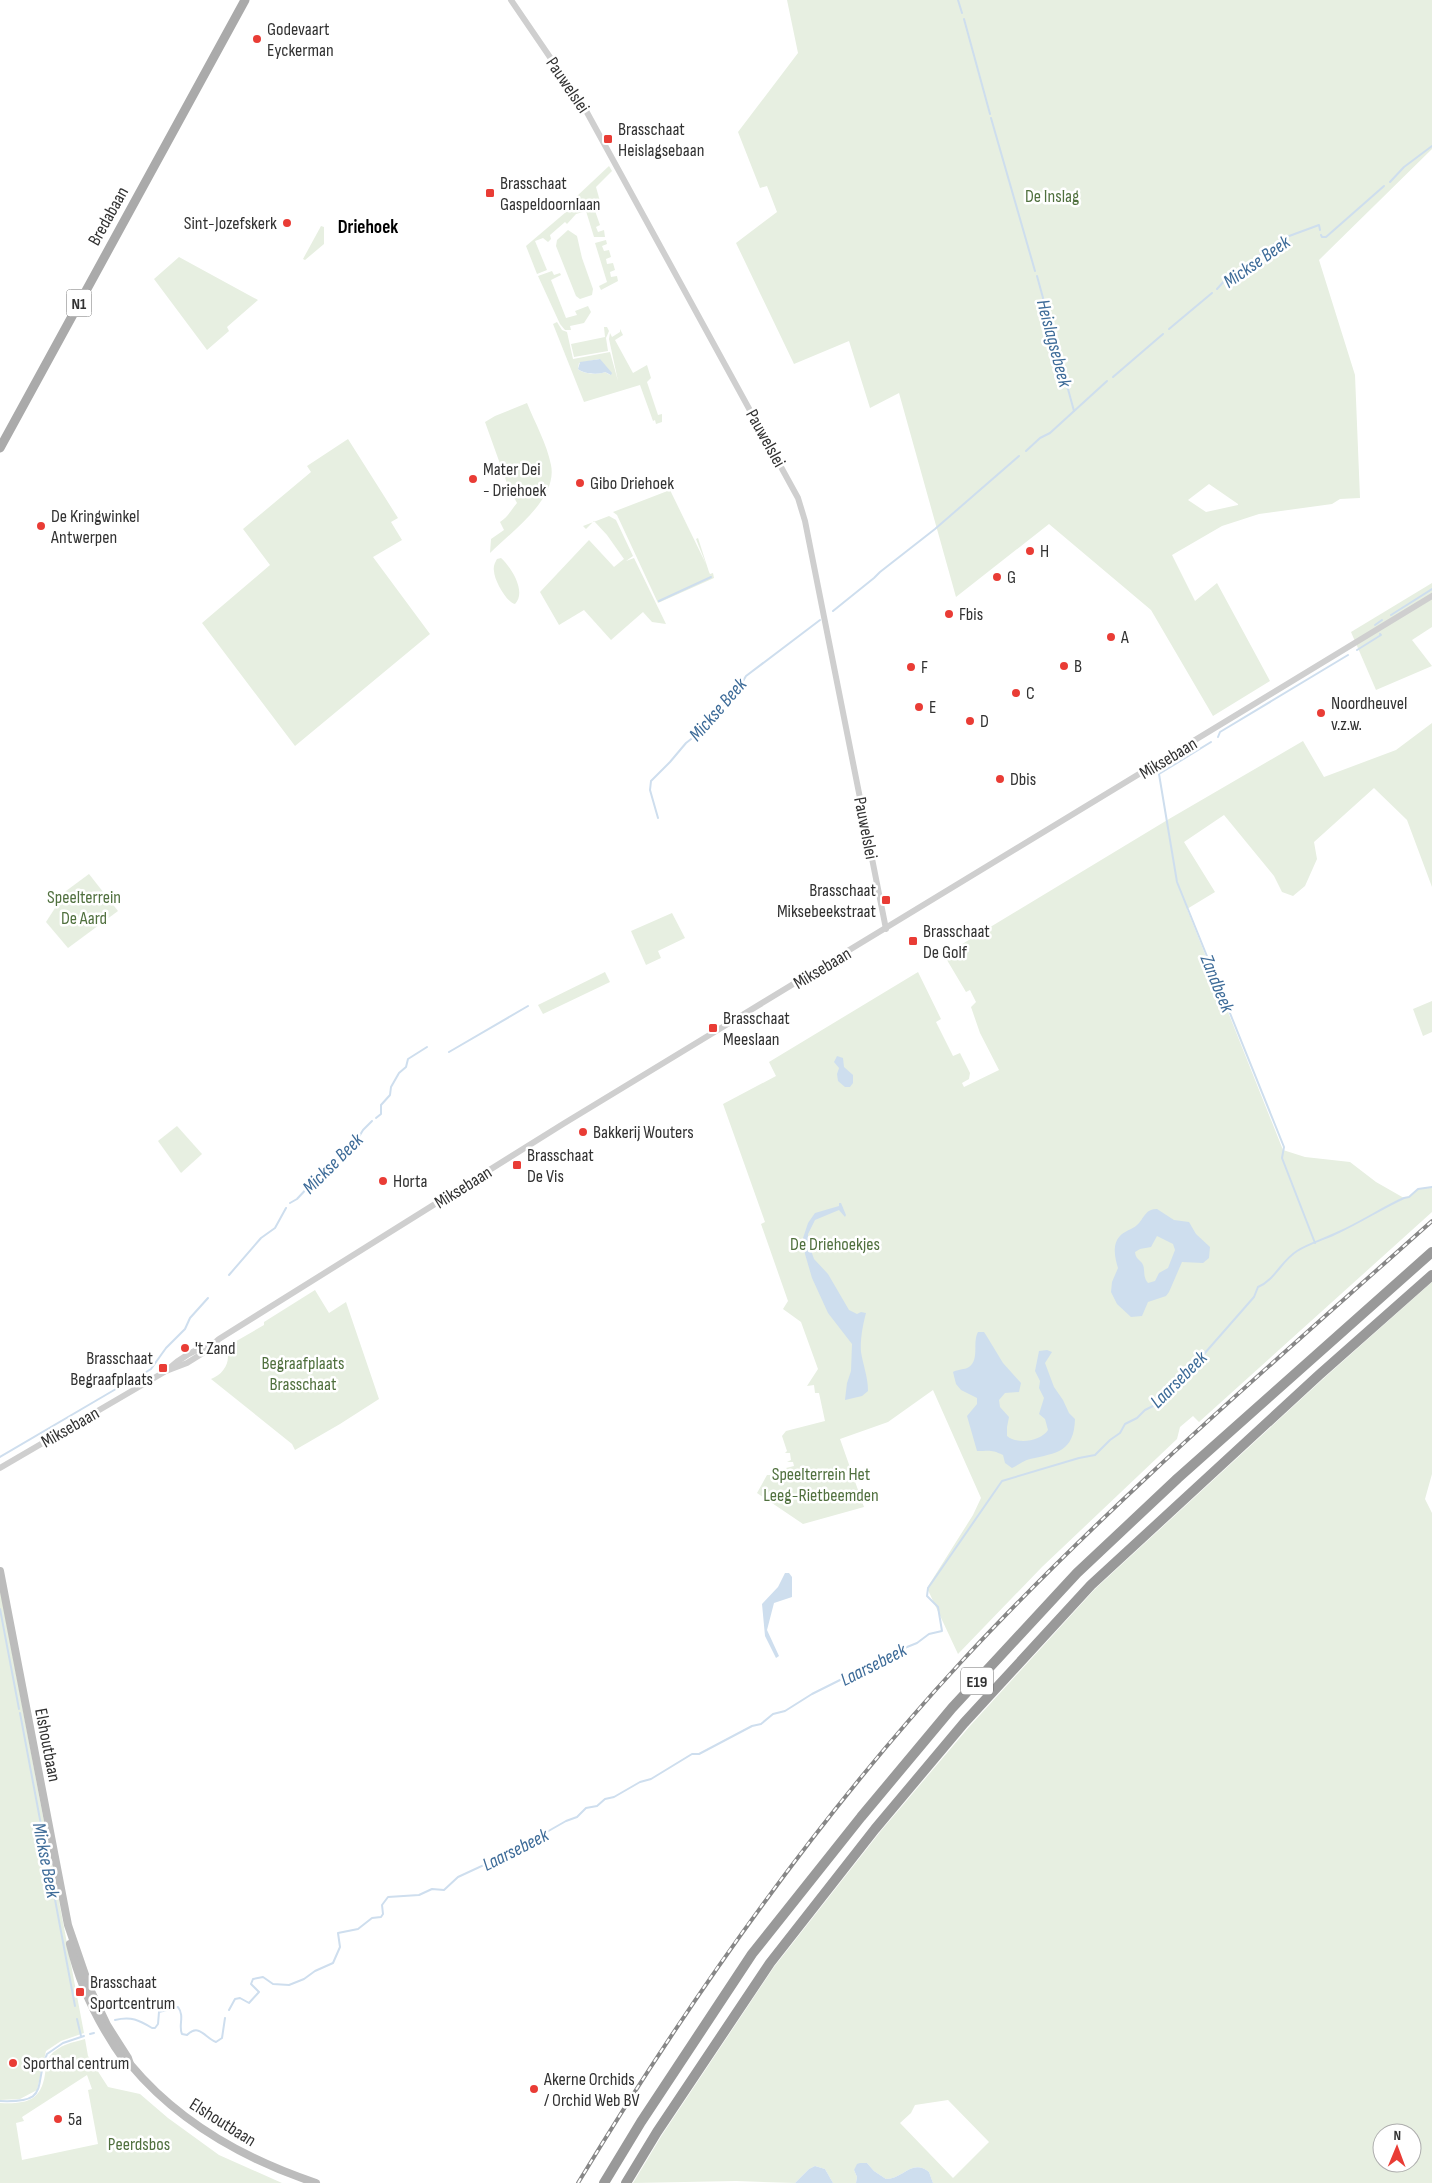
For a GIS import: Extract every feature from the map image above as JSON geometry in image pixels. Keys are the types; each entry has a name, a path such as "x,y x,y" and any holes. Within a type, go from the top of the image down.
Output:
{"highway":[{"name":"E19","path":"604,2183 641,2122 752,1954 861,1816 952,1708 1077,1573 1178,1478 1432,1252"},
{"name":"E19","path":"626,2183 657,2132 770,1964 875,1829 964,1723 1091,1585 1312,1382 1432,1275"}],"main road":[{"name":"Bredabaan","path":"0,448 245,0"},
{"name":"Elshoutbaan","path":"0,1571 68,1925 68,1936 72,1953 93,2009 111,2042 126,2062 170,2106 215,2138 259,2161 316,2183"}],"street":[{"name":"Pauwelslei","path":"511,0 584,107 798,498 805,522 886,929"},
{"name":"Miksebaan","path":"0,1468 166,1371 179,1359 213,1343 563,1124 1432,596"}],"green space":[{"name":"De Inslag","path":"787,0 1432,0 1432,149 1319,260 1355,375 1360,498 1340,499 1332,504 1259,514 1222,526 1172,555 1195,601 1217,583 1270,681 1213,716 1151,610 1049,524 956,597 899,393 870,408 849,341 794,364 736,243 777,212 767,186 760,188 738,132 798,53","holes":["1209,484 1238,504 1206,512 1188,500"]},
{"path":"609,166 612,171 596,187 601,205 594,208 600,225 596,227 598,232 604,230 605,237 594,237 586,211 576,214 567,224 565,222 550,235 551,239 548,242 543,238 535,241 547,270 537,274 526,246 579,201 576,197"},
{"path":"321,226 324,227 324,244 305,260 303,259"},
{"path":"568,230 577,236 582,258 593,289 592,295 580,299 576,296 556,246 557,240"},
{"path":"606,240 607,244 602,246 604,251 609,250 611,257 606,259 607,264 613,263 615,270 610,272 611,277 617,276 618,281 601,290 599,286 607,282 595,243"},
{"path":"179,257 258,300 227,327 229,331 207,350 154,279"},
{"path":"552,271 554,275 560,273 561,275 551,280 566,318 577,315 575,311 588,306 591,312 584,323 570,326 571,330 565,330 560,324 538,276"},
{"path":"557,322 562,330 567,332 573,359 610,352 618,381 609,339 610,333 612,337 620,332 620,329 623,335 615,340 633,373 647,365 651,378 647,382 658,415 662,414 662,422 656,424 655,420 653,421 640,385 584,402 553,324","holes":["599,359 610,375 605,372 595,374 580,371 578,369 579,363"]},
{"path":"604,327 607,327 609,331 606,338 608,351 574,357 571,344 605,337"},
{"path":"527,403 547,449 551,465 551,478 548,490 541,502 490,553 491,539 504,530 500,522 517,503 508,486 485,422"},
{"path":"348,439 398,518 391,522 402,540 373,557 430,634 295,746 202,623 270,565 243,529 311,472 307,466"},
{"path":"670,490 706,564 696,539 698,538 709,572 710,574 713,573 714,578 658,603 617,515 613,512"},
{"path":"609,516 616,520 633,556 626,561 634,558 666,624 652,622 643,612 611,640 584,610 559,625 540,592 589,540 614,567 624,559 595,522"},
{"path":"593,522 586,529 583,526"},
{"path":"501,558 509,567 516,580 519,593 515,604 508,600 495,575 494,565 497,559"},
{"path":"1432,583 1432,627 1412,640 1432,666 1376,690 1351,632"},
{"path":"1432,723 1432,887 1407,820 1374,788 1314,842 1317,859 1305,886 1293,896 1282,892 1274,876 1224,815 1184,842 1215,892 1187,909 1283,1150 1305,1157 1350,1162 1376,1182 1404,1198 1409,1197 1418,1189 1432,1187 1432,1212 1199,1422 1193,1416 1180,1427 1177,1439 1042,1567 958,1654 927,1588 973,1515 981,1498 933,1390 888,1422 840,1439 864,1507 803,1524 757,1493 767,1475 773,1475 784,1482 786,1479 783,1473 787,1475 789,1471 786,1468 794,1466 793,1462 787,1462 791,1460 790,1453 785,1453 787,1451 782,1436 786,1431 825,1421 819,1393 815,1393 814,1385 807,1386 818,1369 801,1322 783,1309 788,1301 761,1224 765,1222 723,1104 776,1076 769,1062 918,972 941,1019 936,1022 953,1056 960,1053 970,1073 969,1079 962,1083 964,1087 999,1070 980,1033 971,1007 976,1002 970,990 966,992 944,955 1169,819 1303,741 1324,777 1396,750"},
{"name":"Speelterrein De Aard","path":"89,874 118,911 68,948 46,922 66,891"},
{"path":"672,913 685,938 658,951 661,958 646,965 631,931"},
{"path":"605,972 610,982 543,1014 538,1005"},
{"path":"1432,1001 1432,1032 1423,1036 1413,1009"},
{"path":"177,1126 202,1154 181,1173 158,1141"},
{"path":"1432,1282 1432,1474 1425,1499 1432,1513 1432,2183 933,2183 929,2172 923,2168 912,2168 898,2176 886,2179 874,2171 867,2163 854,2170 857,2177 856,2183 833,2183 825,2169 815,2166 809,2169 795,2183 736,2181 633,2183 662,2135 774,1967 880,1832 969,1727 1095,1589 1323,1379","holes":["948,2100 989,2142 953,2178 900,2123 911,2113 915,2105"]},
{"name":"Begraafplaats Brasschaat","path":"315,1290 329,1313 346,1302 379,1399 295,1450 292,1444 211,1379 220,1374 226,1366 228,1352 226,1347 264,1325 264,1322"},
{"path":"0,1589 84,2033 61,2041 46,2051 37,2090 20,2099 0,2100"},
{"name":"Peerdsbos","path":"85,2039 88,2056 108,2087 140,2094 168,2118 219,2155 282,2183 0,2183 0,2103 24,2102 36,2096 43,2083 47,2065 53,2052 71,2043","holes":["87,2075 92,2089 88,2090 98,2144 22,2160 16,2123 24,2121 22,2117"]}],"water":[{"path":"600,359 612,373 611,375 605,372 599,374 587,373 578,369 580,362"},
{"path":"837,1056 843,1058 844,1067 853,1075 853,1083 850,1087 845,1087 838,1081 837,1074 839,1068 834,1062"},
{"path":"839,1203 841,1203 846,1215 845,1217 839,1210 815,1220 808,1234 808,1242 814,1259 828,1274 849,1310 857,1314 861,1312 866,1313 861,1347 868,1391 862,1396 845,1400 851,1371 852,1344 828,1313 812,1278 805,1254 803,1238 808,1223 815,1213 839,1206"},
{"path":"1157,1209 1174,1220 1189,1222 1196,1234 1210,1247 1209,1258 1203,1263 1182,1262 1166,1296 1148,1302 1142,1316 1131,1317 1117,1304 1111,1292 1112,1282 1118,1268 1115,1246 1122,1234 1137,1225 1150,1210","holes":["1157,1236 1173,1244 1175,1250 1168,1268 1159,1273 1155,1281 1148,1283 1145,1278 1143,1265 1135,1252 1151,1247"]},
{"path":"978,1332 984,1332 1003,1363 1021,1383 1019,1392 1005,1393 999,1400 1000,1407 1009,1417 1007,1436 1012,1439 1023,1441 1035,1439 1045,1434 1048,1430 1045,1419 1039,1414 1044,1398 1039,1388 1040,1381 1035,1371 1039,1351 1047,1350 1052,1352 1045,1363 1054,1387 1069,1413 1075,1419 1071,1438 1062,1449 1048,1455 1027,1460 1012,1468 1005,1463 1003,1455 993,1451 977,1451 967,1416 977,1404 977,1398 961,1390 956,1384 953,1372 967,1368 972,1364"},
{"path":"785,1573 789,1573 792,1577 792,1597 774,1603 767,1630 779,1656 776,1658 765,1636 762,1604 778,1587"},
{"path":"867,2163 874,2171 886,2179 897,2176 912,2168 923,2168 929,2172 933,2183 856,2183 857,2177 854,2170 857,2164"},
{"path":"815,2166 825,2169 833,2183 795,2183 809,2169"}],"waterway":[{"name":"Heislagsebeek","path":"958,0 962,13"},
{"name":"Heislagsebeek","path":"964,19 990,114"},
{"name":"Heislagsebeek","path":"991,118 1035,271"},
{"name":"Mickse Beek","path":"1390,182 1404,167 1432,146"},
{"name":"Mickse Beek","path":"1321,235 1326,237 1384,186"},
{"name":"Mickse Beek","path":"1217,289 1226,279 1281,239 1319,225 1320,230"},
{"name":"Heislagsebeek","path":"1037,276 1074,411"},
{"name":"Mickse Beek","path":"1169,329 1212,293"},
{"name":"Mickse Beek","path":"1113,377 1163,334"},
{"name":"Mickse Beek","path":"1026,451 1040,438 1050,433 1107,381"},
{"name":"Mickse Beek","path":"833,611 935,529 1019,456"},
{"path":"659,601 711,577"},
{"name":"Zandbeek","path":"1391,615 1432,589"},
{"name":"Mickse Beek","path":"658,818 650,790 651,781 686,743 695,736 697,730 714,710 725,704 729,696 739,688 746,676 820,620"},
{"name":"Zandbeek","path":"1375,625 1382,620"},
{"name":"Zandbeek","path":"1357,650 1380,634"},
{"name":"Zandbeek","path":"1218,737 1220,732 1348,655"},
{"name":"Zandbeek","path":"1211,742 1159,774 1177,882 1284,1147 1282,1158 1315,1243"},
{"name":"Mickse Beek","path":"449,1052 528,1006"},
{"name":"Mickse Beek","path":"376,1118 381,1114 381,1105 390,1095 391,1087 399,1073 406,1067 408,1059 427,1047"},
{"name":"Mickse Beek","path":"290,1203 297,1199 325,1169 351,1150 363,1130 372,1121"},
{"name":"Laarsebeek","path":"229,2010 235,1999 240,1998 249,2003 259,1992 251,1984 253,1979 263,1977 273,1984 289,1985 333,1963 340,1947 338,1933 358,1929 372,1918 381,1917 383,1914 382,1905 388,1897 419,1895 432,1889 444,1890 458,1877 510,1853 566,1821 577,1817 586,1808 597,1806 605,1799 614,1797 640,1782 651,1779 692,1754 699,1754 752,1726 761,1724 773,1714 785,1711 812,1694 862,1669 874,1667 882,1657 917,1643 929,1634 942,1631 938,1607 927,1596 928,1588 1002,1481 1095,1455 1120,1433 1125,1424 1157,1404 1163,1395 1183,1378 1254,1297 1258,1287 1269,1280 1291,1255 1409,1197 1418,1189 1432,1187"},
{"name":"Mickse Beek","path":"229,1275 261,1238 275,1228 286,1208"},
{"name":"Mickse Beek","path":"135,1379 151,1369 166,1348 185,1329 190,1318 208,1298"},
{"name":"Mickse Beek","path":"0,1457 121,1386"},
{"name":"Mickse Beek","path":"0,1609 19,1709"},
{"name":"Mickse Beek","path":"20,1713 75,2006"},
{"name":"Laarsebeek","path":"115,2020 126,2018 155,2028 158,2024 159,2012 178,2007 181,2014 182,2034 187,2035 195,2030 202,2032 216,2042 222,2038 225,2018"},
{"name":"Mickse Beek","path":"77,2019 81,2036"},
{"name":"Laarsebeek","path":"90,2034 94,2033"},
{"name":"Laarsebeek","path":"0,2101 16,2101 34,2096 47,2054 63,2043 84,2036"}],"railway":[{"path":"578,2183 665,2046 757,1912 805,1847 908,1721 1018,1603 1133,1490 1432,1221"}],"place":[{"name":"Godevaart Eyckerman","path":"257,39"},
{"name":"Brasschaat Heislagsebaan","path":"608,139"},
{"name":"Brasschaat Gaspeldoornlaan","path":"490,193"},
{"name":"Sint-Jozefskerk","path":"287,223"},
{"name":"Mater Dei - Driehoek","path":"473,479"},
{"name":"Gibo Driehoek","path":"580,483"},
{"name":"De Kringwinkel Antwerpen","path":"41,526"},
{"name":"H","path":"1030,551"},
{"name":"G","path":"997,577"},
{"name":"Fbis","path":"949,614"},
{"name":"A","path":"1111,637"},
{"name":"B","path":"1064,666"},
{"name":"F","path":"911,667"},
{"name":"C","path":"1016,693"},
{"name":"E","path":"919,707"},
{"name":"Noordheuvel v.z.w.","path":"1321,713"},
{"name":"D","path":"970,721"},
{"name":"Dbis","path":"1000,779"},
{"name":"Brasschaat Miksebeekstraat","path":"886,900"},
{"name":"Brasschaat De Golf","path":"913,941"},
{"name":"Brasschaat Meeslaan","path":"713,1028"},
{"name":"Bakkerij Wouters","path":"583,1132"},
{"name":"Brasschaat De Vis","path":"517,1165"},
{"name":"Horta","path":"383,1181"},
{"name":"'t Zand","path":"185,1348"},
{"name":"Brasschaat Begraafplaats","path":"163,1368"},
{"name":"Brasschaat Sportcentrum","path":"80,1992"},
{"name":"Sporthal centrum","path":"13,2063"},
{"name":"Akerne Orchids / Orchid Web BV","path":"534,2089"},
{"name":"5a","path":"58,2119"}],"district":[{"name":"Driehoek","path":"368,226"}],"park label":[{"name":"De Driehoekjes","path":"835,1244"},
{"name":"Speelterrein Het Leeg-Rietbeemden","path":"821,1484"}]}
